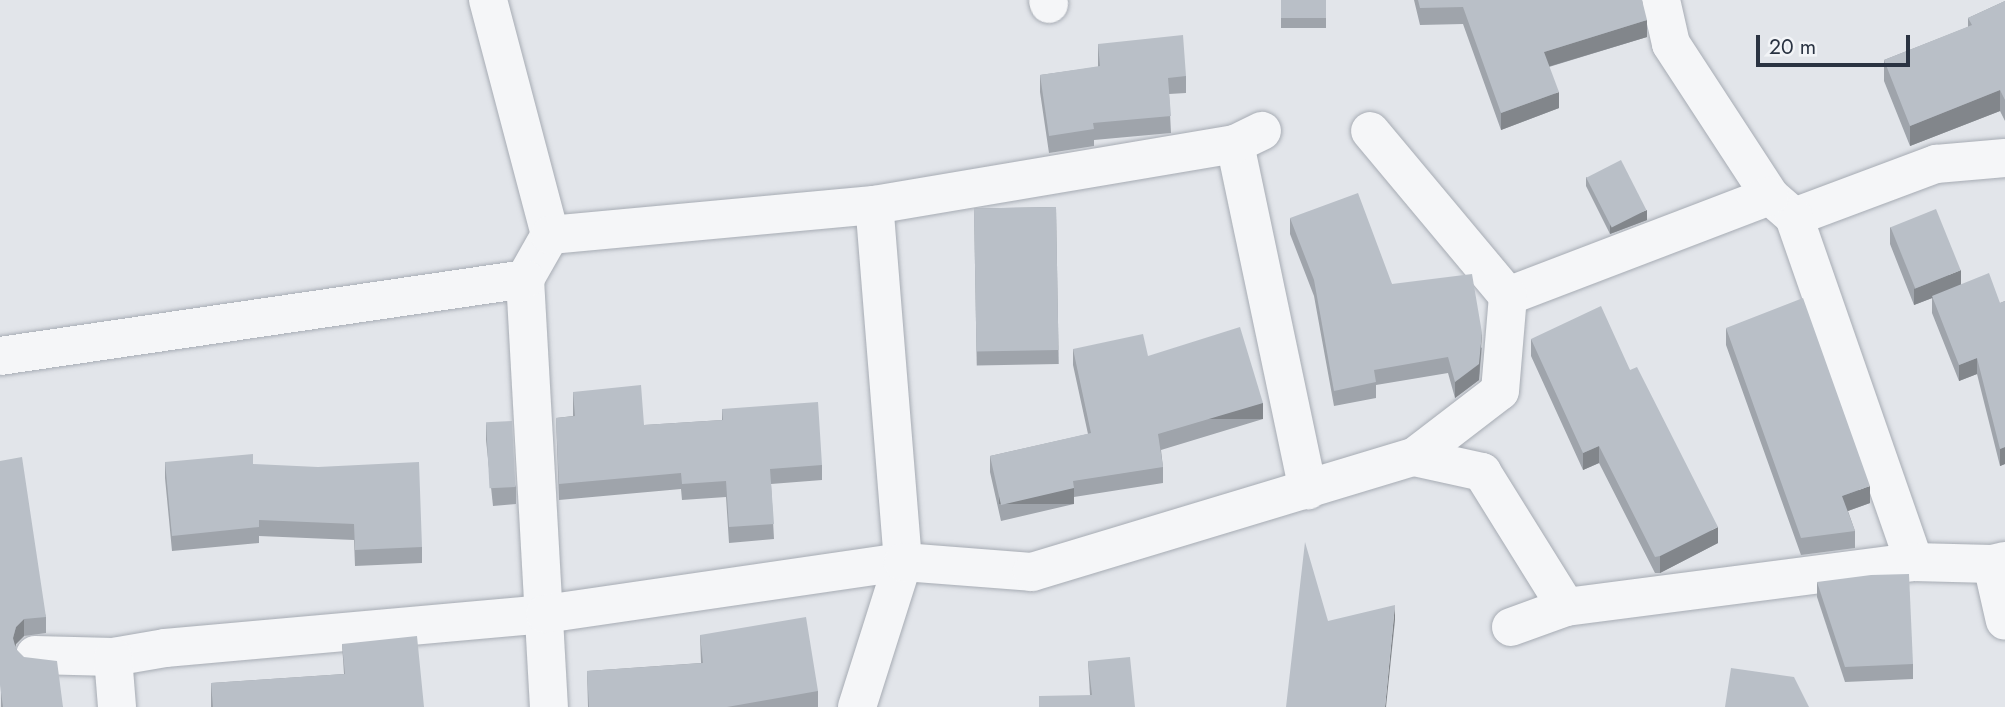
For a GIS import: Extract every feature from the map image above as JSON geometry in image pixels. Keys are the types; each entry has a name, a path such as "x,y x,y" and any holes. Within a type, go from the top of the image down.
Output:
{"street":[{"path":"488,0 550,235 524,279 549,707"},
{"path":"1661,0 1671,44 1782,206 1914,562"},
{"path":"35,655 113,657 165,648 545,614 903,562 1032,572 1413,457 1500,391 1508,296 1370,131"},
{"path":"550,235 874,205 1248,138 1308,490"},
{"path":"1508,296 1782,206 1936,164 2005,158"},
{"path":"857,707 903,562 874,205"},
{"path":"0,356 524,279"},
{"path":"1413,457 1482,472 1566,607"},
{"path":"1511,626 1566,607 1914,562 1998,562 2005,621"},
{"path":"113,657 117,707"}],"building":[{"path":"1281,0 1326,0 1326,18 1281,18"},
{"path":"1418,0 1642,0 1647,20 1544,52 1559,92 1501,113 1463,7 1420,8"},
{"path":"2005,1 2005,100 2000,90 1910,126 1884,60 1972,25 1968,18"},
{"path":"1183,35 1186,76 1168,78 1171,116 1093,123 1094,129 1049,136 1040,75 1100,66 1098,44"},
{"path":"1621,160 1646,210 1612,228 1586,178"},
{"path":"1358,193 1392,284 1472,274 1482,333 1479,364 1455,382 1448,357 1374,370 1376,382 1334,391 1314,280 1290,218"},
{"path":"1056,207 1058,350 977,351 974,208"},
{"path":"1936,209 1961,270 1915,289 1891,227"},
{"path":"1989,273 2000,303 2005,301 2005,447 2000,449 1977,358 1959,365 1932,296"},
{"path":"1803,298 1870,486 1842,496 1855,531 1801,538 1726,328"},
{"path":"1601,306 1630,370 1637,367 1718,527 1660,556 1655,557 1599,446 1583,453 1531,339"},
{"path":"1240,327 1263,403 1158,434 1163,467 1073,481 1074,488 1001,505 990,456 1091,433 1073,349 1143,334 1148,356"},
{"path":"641,385 644,425 723,420 722,409 818,402 822,465 770,469 774,524 729,527 726,481 682,484 681,473 559,484 556,418 575,416 573,392"},
{"path":"512,421 515,487 489,488 486,422"},
{"path":"253,454 253,464 318,467 419,462 422,547 355,550 354,524 259,520 259,527 172,536 165,462"},
{"path":"22,457 46,617 24,619 16,627 13,638 16,649 24,657 57,661 63,707 3,707 0,685 0,461"},
{"path":"1305,542 1328,621 1395,605 1385,707 1286,707"},
{"path":"1909,574 1913,664 1845,667 1817,582 1871,575"},
{"path":"806,617 818,691 727,707 589,707 587,671 703,663 700,635"},
{"path":"417,636 424,707 213,707 211,683 345,674 342,644"},
{"path":"1130,657 1135,707 1039,707 1039,696 1092,695 1088,661"},
{"path":"1731,668 1794,677 1809,707 1725,707"}]}
